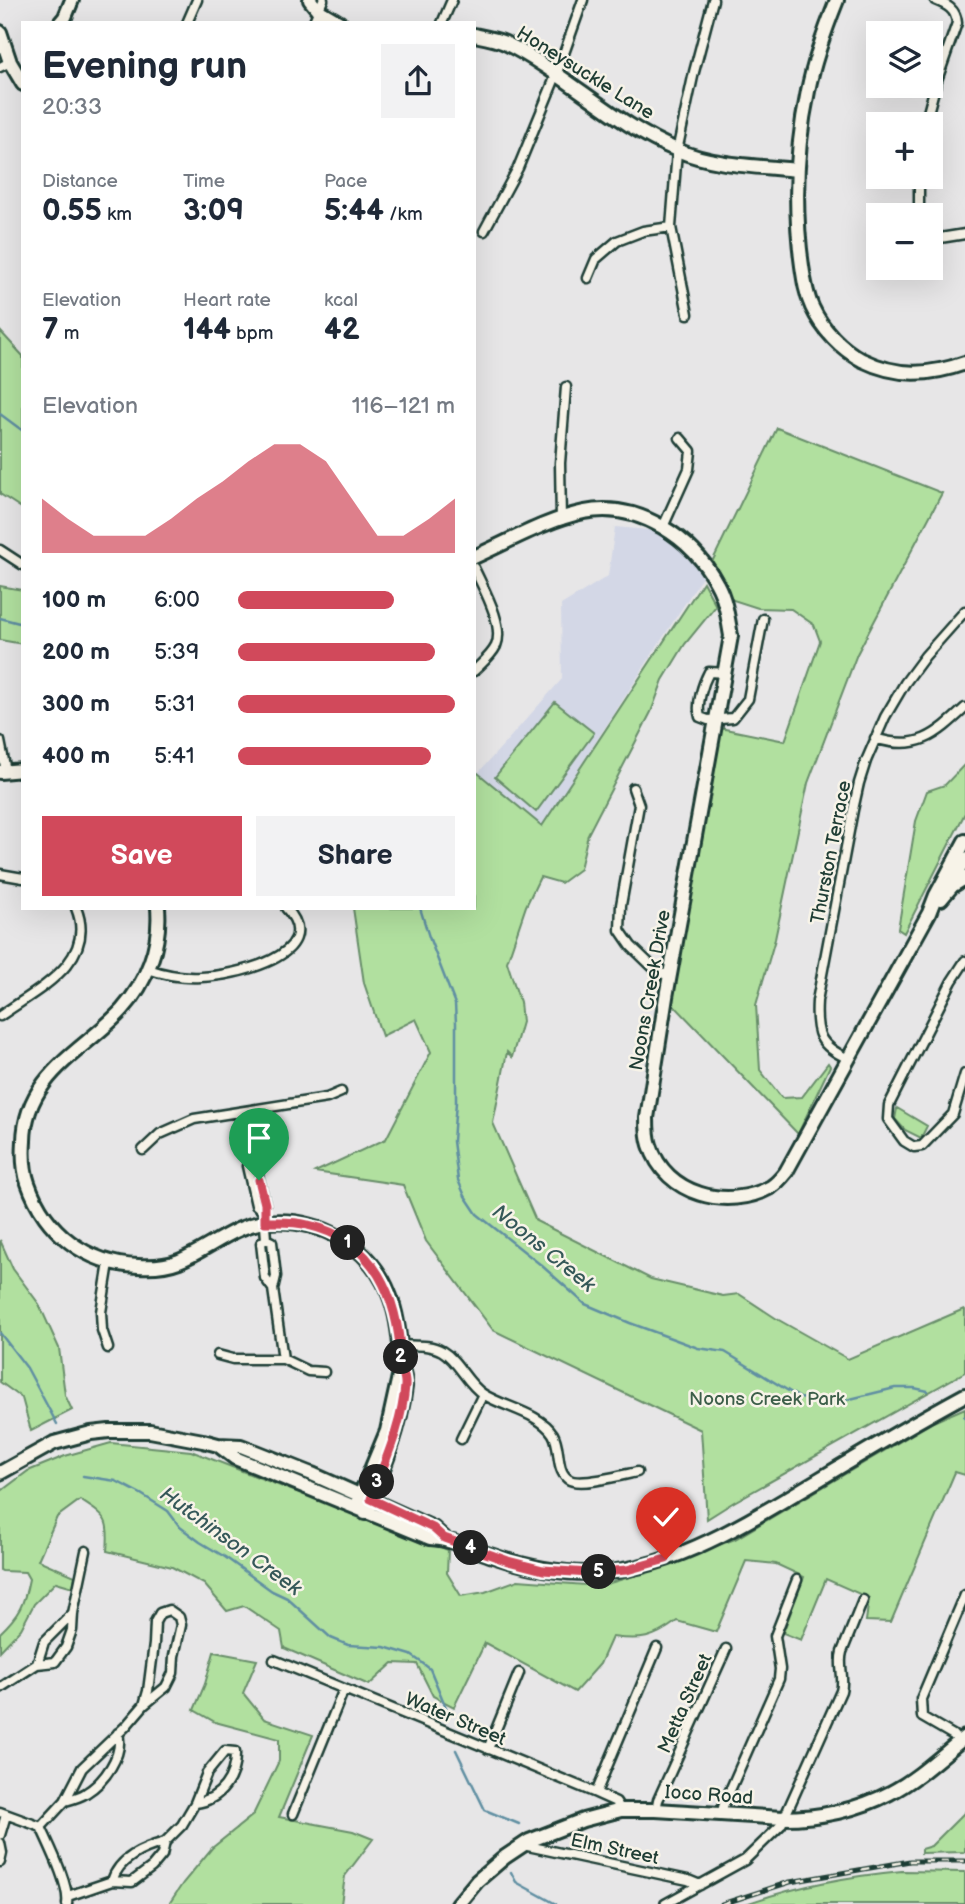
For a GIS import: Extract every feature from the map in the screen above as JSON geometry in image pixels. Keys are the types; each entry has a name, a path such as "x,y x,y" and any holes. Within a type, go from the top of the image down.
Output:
{"street":[{"path":"62,21 72,0"},
{"path":"188,21 197,0"},
{"path":"443,21 452,0"},
{"path":"484,231 518,168 583,0"},
{"path":"688,314 671,227 677,151 713,0"},
{"path":"837,0 808,90 797,170 797,219 805,286 811,306 831,336 858,358 893,372 935,372 965,363"},
{"path":"928,112 957,23 953,10 935,0"},
{"path":"316,8 337,21"},
{"path":"0,32 10,61 21,80"},
{"name":"Honeysuckle Lane","path":"476,35 503,42 556,73 617,118 677,151 713,161 797,170"},
{"path":"588,278 596,259 617,241 643,231 671,227"},
{"path":"943,238 965,234"},
{"path":"561,520 560,463 566,387"},
{"path":"663,527 689,469 691,451 680,438"},
{"name":"Noons Creek Drive","path":"476,556 544,525 586,512 622,511 663,527 690,546 718,584 732,636 670,975 647,1118 650,1147 661,1167 675,1181 692,1191 715,1199 750,1195 773,1185 786,1172 929,913 965,841"},
{"path":"0,550 21,564"},
{"path":"476,573 496,620 499,637 491,654 476,669"},
{"name":"Thurston Terrace","path":"849,1059 831,1050 821,1039 816,1018 859,783 875,738 905,683 965,611"},
{"path":"726,673 709,672 698,711 700,717 708,720 733,718 748,699 763,619"},
{"path":"875,738 892,743 925,740 946,726 965,708"},
{"path":"0,741 3,771 21,771"},
{"path":"633,788 639,806 621,905 620,930 631,946 659,973 670,975"},
{"path":"941,899 965,859"},
{"path":"0,874 21,878"},
{"path":"929,913 952,886 965,878"},
{"path":"0,1016 57,975 77,952 81,937 77,910"},
{"path":"158,910 158,935 148,969 136,990 123,1009 49,1076 33,1104 24,1135 25,1171 35,1199 53,1228 87,1254 109,1263 143,1267 170,1264 193,1255 264,1217 318,1227 340,1237 358,1250 374,1267 389,1294 394,1308 401,1368 406,1383 399,1423 360,1510"},
{"path":"148,969 200,978 234,972 272,959 286,951 297,939 296,923 287,910"},
{"path":"965,961 952,981 889,1105 888,1119 904,1141 914,1147 922,1146 953,1114 965,1074"},
{"path":"143,1150 160,1134 194,1119 327,1098 341,1092"},
{"path":"240,1112 265,1204 266,1239 272,1242 276,1276 273,1289 283,1359"},
{"path":"108,1348 101,1312 109,1263"},
{"path":"400,1345 430,1347 445,1353 483,1394 546,1426 558,1447 559,1475 574,1482 636,1472"},
{"path":"218,1355 233,1359 283,1359 308,1371 324,1373"},
{"path":"461,1439 483,1394"},
{"path":"218,1445 235,1458 430,1538 444,1538 508,1561 543,1570 589,1573 627,1570 666,1559 715,1538 965,1395"},
{"path":"0,1473 48,1445 91,1433 150,1430 218,1445 241,1446 365,1497 433,1528 444,1538"},
{"path":"0,1688 37,1664 55,1662 66,1647 72,1630 86,1551"},
{"path":"721,1815 779,1679 775,1636 797,1580"},
{"path":"962,1739 922,1717 921,1699 965,1595"},
{"path":"665,1904 745,1860 781,1825 841,1691 843,1678 840,1660 863,1600"},
{"path":"41,1827 65,1801 82,1768 144,1705 166,1687 173,1673 181,1625 179,1617 169,1610 160,1614 155,1622 148,1691 144,1705"},
{"path":"37,1664 44,1642 73,1613"},
{"path":"596,1793 657,1648"},
{"name":"Metta Street","path":"656,1810 658,1800 726,1649"},
{"name":"Water Street","path":"274,1660 616,1801 621,1810"},
{"path":"488,1749 519,1673"},
{"path":"293,1814 344,1689"},
{"path":"65,1801 86,1793 104,1776 121,1743 118,1733"},
{"name":"Ioco Road","path":"458,1904 477,1881 505,1857 523,1845 583,1820 621,1810 783,1818 835,1812 891,1793 921,1773 962,1739"},
{"path":"112,1881 115,1871 132,1856 149,1846 165,1842 182,1825 195,1804 207,1773 225,1751 234,1752 235,1766 222,1789 206,1802 195,1804"},
{"path":"0,1835 3,1813 41,1827 54,1856 67,1900 112,1881 132,1882 152,1867 162,1855 165,1842"},
{"path":"0,1843 0,1862"},
{"name":"Elm Street","path":"523,1845 688,1880 700,1885"}],"shaded area":[{"path":"615,527 660,531 688,552 704,574 541,827 478,773 562,679 561,605 608,576"}],"green space":[{"path":"0,331 21,354 21,508 0,494"},
{"path":"777,428 942,493 857,654 808,783 775,939 756,1005 760,1070 782,1098 802,1097 828,1063 830,1066 798,1134 672,1003 720,728 785,741 820,641 814,625 791,609 758,608 730,599 712,562"},
{"name":"Noons Creek Park","path":"703,582 716,606 685,644 663,680 651,712 588,834 580,869 561,883 540,877 526,906 507,962 520,1002 522,1022 512,1057 507,1052 493,1123 536,1221 651,1279 723,1296 739,1294 848,1359 965,1310 965,1372 707,1519 701,1430 493,1330 426,1241 403,1185 315,1172 386,1139 431,1052 416,1019 382,1036 364,983 353,910 476,910 476,774 542,826"},
{"path":"0,586 21,590 21,644 0,640"},
{"path":"555,702 594,733 536,812 495,777"},
{"path":"965,764 965,813 904,933 898,929 916,821 927,791 945,785"},
{"path":"897,1108 927,1126 921,1138 905,1130 895,1119"},
{"path":"0,1240 13,1269 39,1304 59,1348 65,1395 72,1410 31,1431 22,1398 0,1382"},
{"path":"965,1408 965,1475 955,1472 891,1622 866,1621 869,1598 826,1579 801,1640 783,1633 804,1577 776,1564 746,1561 716,1632 677,1621 661,1632 646,1637 612,1637 600,1664 575,1692 485,1643 454,1707 433,1696 417,1664 393,1663 369,1685 284,1648 281,1631 244,1606 227,1611 204,1584 172,1567 107,1551 107,1525 96,1510 80,1500 57,1517 38,1560 75,1576 73,1587 56,1582 34,1604 21,1629 0,1651 0,1633 20,1609 29,1579 25,1572 0,1570 0,1492 28,1471 65,1456 111,1443 191,1451 288,1489 333,1503 448,1550 447,1573 461,1596 485,1592 518,1580 600,1586 735,1539 933,1422"},
{"path":"214,1652 257,1660 243,1693 264,1719 313,1735 279,1817 353,1831 373,1839 345,1876 341,1904 169,1904 212,1848 253,1815 279,1761 279,1739 215,1722 194,1710"},
{"path":"965,1812 965,1852 921,1853 921,1849 931,1846"},
{"path":"902,1871 965,1872 965,1904 746,1904 823,1883"}],"waterway":[{"name":"Noons Creek","path":"0,414 21,430"},
{"path":"0,618 21,623"},
{"name":"Noons Creek","path":"421,910 455,1004 456,1102 453,1141 458,1180 477,1214 585,1304 698,1348 725,1352 800,1398 842,1401 895,1388 928,1391"},
{"name":"Hutchinson Creek","path":"0,1333 27,1368 57,1424"},
{"name":"Hutchinson Creek","path":"83,1476 116,1481 168,1511 180,1527 272,1591 287,1598 331,1638 348,1645 384,1647 411,1655 430,1669 447,1710"},
{"name":"Hutchinson Creek","path":"456,1750 485,1810 519,1824"},
{"name":"Hutchinson Creek","path":"511,1872 516,1882 556,1904"}],"railway":[{"path":"722,1904 790,1882 910,1861 965,1861"}],"route":[{"path":"259,1180 265,1204 265,1222 307,1224 340,1237 358,1250 374,1267 394,1308 401,1368 406,1383 399,1423 371,1499 433,1528 444,1538 489,1555 543,1570 589,1573 627,1570 666,1559"}]}
